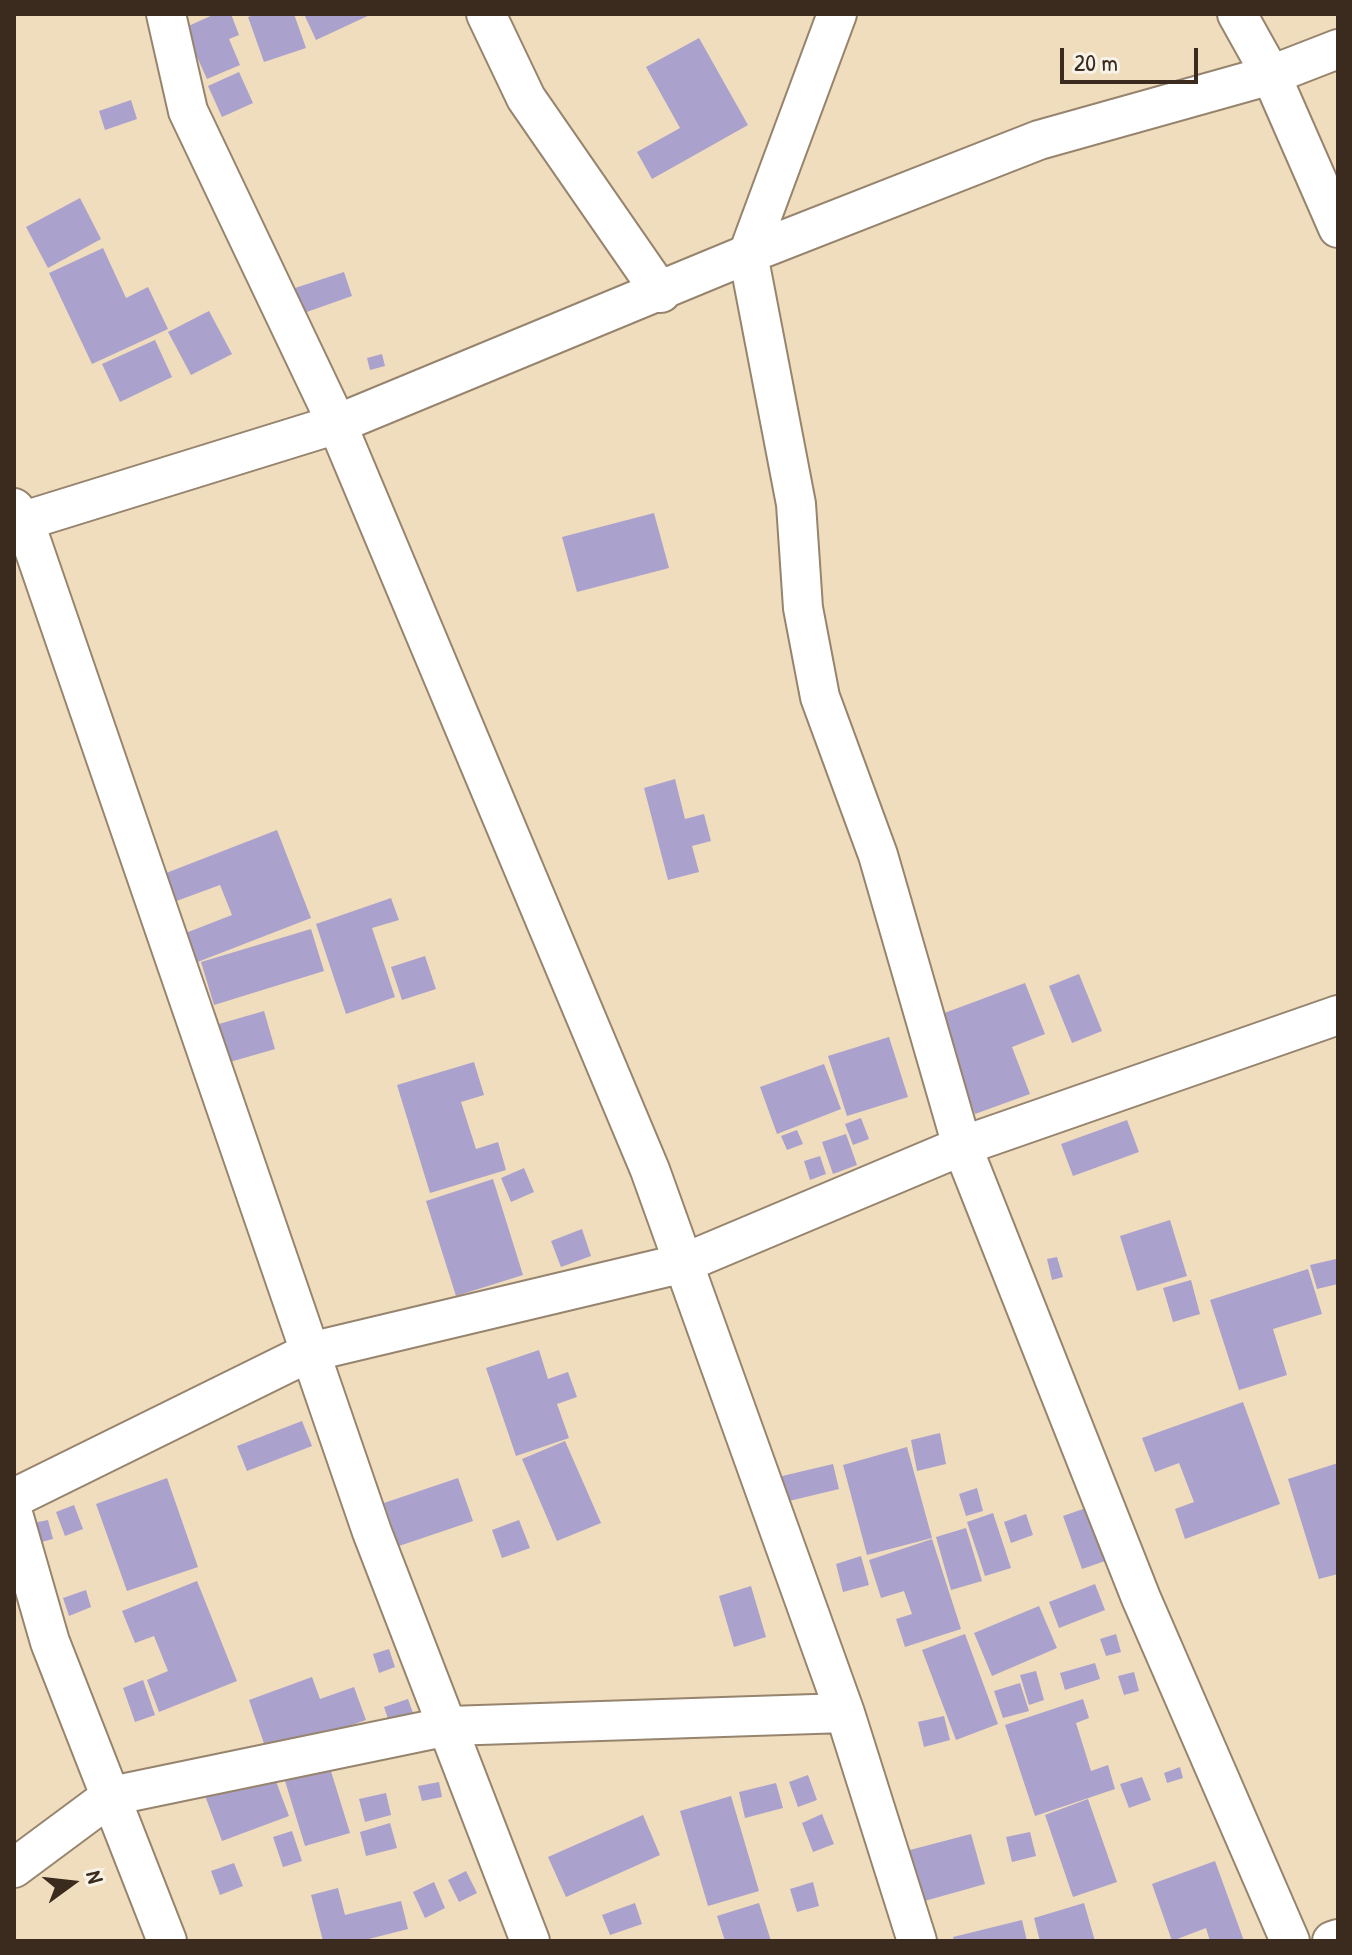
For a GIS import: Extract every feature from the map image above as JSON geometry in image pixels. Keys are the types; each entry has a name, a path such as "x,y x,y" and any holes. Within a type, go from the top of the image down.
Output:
{"street":[{"path":"166,14 188,111 337,424 650,1170 845,1713 917,1941"},
{"path":"486,14 526,98 661,293"},
{"path":"837,14 748,254 796,504 803,608 820,697 878,855 962,1146 1141,1598 1290,1941"},
{"path":"1237,14 1271,75 1338,228"},
{"path":"530,1941 372,1532 17,517 337,424 661,293 748,254 1039,140 1271,75 1338,49"},
{"path":"14,1498 310,1352 684,1263 962,1146 1338,1015"},
{"path":"14,1517 50,1642 167,1941"},
{"path":"14,1868 111,1796 449,1726 845,1713"},
{"path":"1332,1941 1338,1939"}],"building":[{"path":"215,14 231,14 239,35 229,39 240,65 207,79 184,28"},
{"path":"257,14 294,14 306,48 264,62 248,17"},
{"path":"304,14 372,14 316,40"},
{"path":"699,38 748,125 652,179 637,152 680,128 646,67"},
{"path":"239,72 253,103 222,117 208,86"},
{"path":"131,100 137,119 105,130 99,111"},
{"path":"80,198 101,239 48,268 26,227"},
{"path":"103,248 126,298 148,287 168,329 92,364 49,273"},
{"path":"344,272 352,296 301,314 292,289"},
{"path":"209,311 232,354 191,375 168,332"},
{"path":"155,340 172,377 120,402 102,364"},
{"path":"382,354 385,366 370,370 367,358"},
{"path":"654,513 669,568 577,592 562,537"},
{"path":"675,779 685,819 704,814 711,841 692,846 699,872 668,880 644,788"},
{"path":"277,830 311,918 195,963 183,934 232,915 220,885 171,903 161,875"},
{"path":"391,898 399,920 372,928 395,997 346,1014 316,924"},
{"path":"311,929 324,971 214,1005 201,962"},
{"path":"425,956 436,989 402,1000 391,967"},
{"path":"1079,974 1102,1031 1072,1043 1049,986"},
{"path":"1025,983 1045,1034 1012,1047 1030,1094 975,1114 939,1015"},
{"path":"264,1011 275,1049 223,1064 212,1026"},
{"path":"889,1037 908,1097 847,1116 828,1056"},
{"path":"474,1062 484,1095 461,1102 476,1149 498,1142 506,1170 430,1193 397,1085"},
{"path":"824,1064 841,1109 777,1134 760,1087"},
{"path":"861,1118 869,1139 853,1145 845,1124"},
{"path":"1127,1120 1139,1152 1073,1176 1061,1144"},
{"path":"797,1130 803,1144 787,1150 781,1136"},
{"path":"846,1134 857,1165 833,1174 822,1142"},
{"path":"820,1156 826,1174 810,1180 804,1161"},
{"path":"524,1168 534,1192 511,1202 501,1178"},
{"path":"493,1179 523,1275 456,1296 426,1201"},
{"path":"1170,1220 1187,1276 1137,1291 1120,1236"},
{"path":"582,1229 591,1256 561,1267 551,1241"},
{"path":"1057,1257 1063,1277 1052,1280 1047,1259"},
{"path":"1336,1259 1338,1284 1317,1289 1310,1265"},
{"path":"1308,1269 1322,1314 1273,1329 1287,1375 1239,1390 1210,1300"},
{"path":"1191,1280 1200,1314 1173,1322 1163,1288"},
{"path":"539,1350 548,1379 568,1372 577,1397 557,1404 569,1438 516,1456 486,1368"},
{"path":"1243,1402 1280,1504 1185,1539 1175,1509 1194,1502 1179,1463 1155,1472 1142,1438"},
{"path":"302,1421 312,1446 247,1471 237,1446"},
{"path":"940,1433 946,1464 917,1471 911,1440"},
{"path":"565,1441 601,1523 557,1541 522,1459"},
{"path":"907,1447 932,1538 867,1555 843,1465"},
{"path":"1338,1463 1338,1574 1319,1579 1288,1479"},
{"path":"833,1464 839,1489 785,1502 778,1477"},
{"path":"167,1478 198,1567 127,1591 96,1504"},
{"path":"458,1478 473,1521 399,1546 384,1503"},
{"path":"977,1488 983,1511 966,1516 959,1494"},
{"path":"74,1505 83,1529 65,1536 56,1512"},
{"path":"1086,1508 1105,1561 1082,1569 1063,1516"},
{"path":"993,1513 1011,1568 985,1576 967,1522"},
{"path":"1026,1514 1033,1535 1011,1543 1004,1522"},
{"path":"48,1520 53,1539 37,1543 33,1523"},
{"path":"519,1520 530,1548 502,1558 492,1530"},
{"path":"966,1528 982,1581 951,1590 936,1537"},
{"path":"932,1539 961,1629 905,1647 896,1619 912,1614 904,1591 881,1598 869,1560"},
{"path":"861,1556 869,1585 843,1592 836,1564"},
{"path":"197,1581 237,1681 159,1712 147,1680 168,1671 154,1636 135,1643 122,1611"},
{"path":"1095,1584 1105,1610 1059,1628 1049,1602"},
{"path":"751,1586 766,1637 734,1647 719,1596"},
{"path":"86,1590 91,1607 69,1616 63,1598"},
{"path":"1039,1606 1057,1648 992,1676 974,1633"},
{"path":"965,1634 998,1724 956,1740 922,1650"},
{"path":"1116,1634 1121,1652 1106,1656 1100,1639"},
{"path":"389,1649 395,1667 379,1673 373,1654"},
{"path":"1095,1663 1100,1679 1065,1690 1060,1673"},
{"path":"1036,1671 1044,1700 1029,1705 1020,1675"},
{"path":"1134,1672 1139,1691 1124,1695 1118,1676"},
{"path":"312,1677 320,1699 354,1687 366,1720 268,1755 249,1700"},
{"path":"143,1680 155,1715 135,1722 123,1688"},
{"path":"1020,1683 1029,1711 1003,1718 994,1691"},
{"path":"408,1699 418,1727 394,1736 384,1707"},
{"path":"1083,1699 1089,1718 1076,1723 1091,1771 1108,1765 1115,1789 1035,1816 1005,1725"},
{"path":"944,1716 950,1740 924,1747 918,1722"},
{"path":"1180,1767 1183,1778 1167,1783 1164,1773"},
{"path":"271,1768 289,1816 222,1841 204,1793"},
{"path":"330,1768 350,1833 305,1846 285,1781"},
{"path":"808,1775 817,1800 798,1807 789,1782"},
{"path":"1142,1777 1151,1800 1129,1808 1120,1784"},
{"path":"439,1782 442,1797 422,1801 418,1786"},
{"path":"776,1783 783,1808 745,1818 739,1792"},
{"path":"386,1793 391,1815 365,1822 359,1799"},
{"path":"731,1796 759,1891 708,1906 680,1811"},
{"path":"1088,1799 1117,1882 1073,1897 1045,1815"},
{"path":"822,1814 834,1844 813,1852 802,1823"},
{"path":"643,1815 660,1855 566,1897 548,1857"},
{"path":"390,1823 397,1848 366,1856 360,1832"},
{"path":"292,1831 302,1861 283,1867 273,1837"},
{"path":"1030,1832 1036,1856 1012,1862 1006,1837"},
{"path":"971,1834 985,1884 921,1902 906,1851"},
{"path":"1215,1861 1244,1941 1210,1941 1206,1928 1172,1941 1152,1884"},
{"path":"234,1863 243,1886 220,1895 211,1871"},
{"path":"466,1871 477,1893 459,1902 448,1880"},
{"path":"434,1882 445,1908 425,1918 413,1892"},
{"path":"813,1882 819,1906 797,1912 790,1889"},
{"path":"338,1888 345,1915 401,1901 408,1929 361,1941 323,1941 311,1895"},
{"path":"635,1903 642,1924 610,1935 602,1915"},
{"path":"759,1903 771,1941 725,1941 717,1916"},
{"path":"1084,1903 1095,1941 1040,1941 1034,1918"},
{"path":"1022,1920 1027,1941 954,1941 953,1937"}]}
